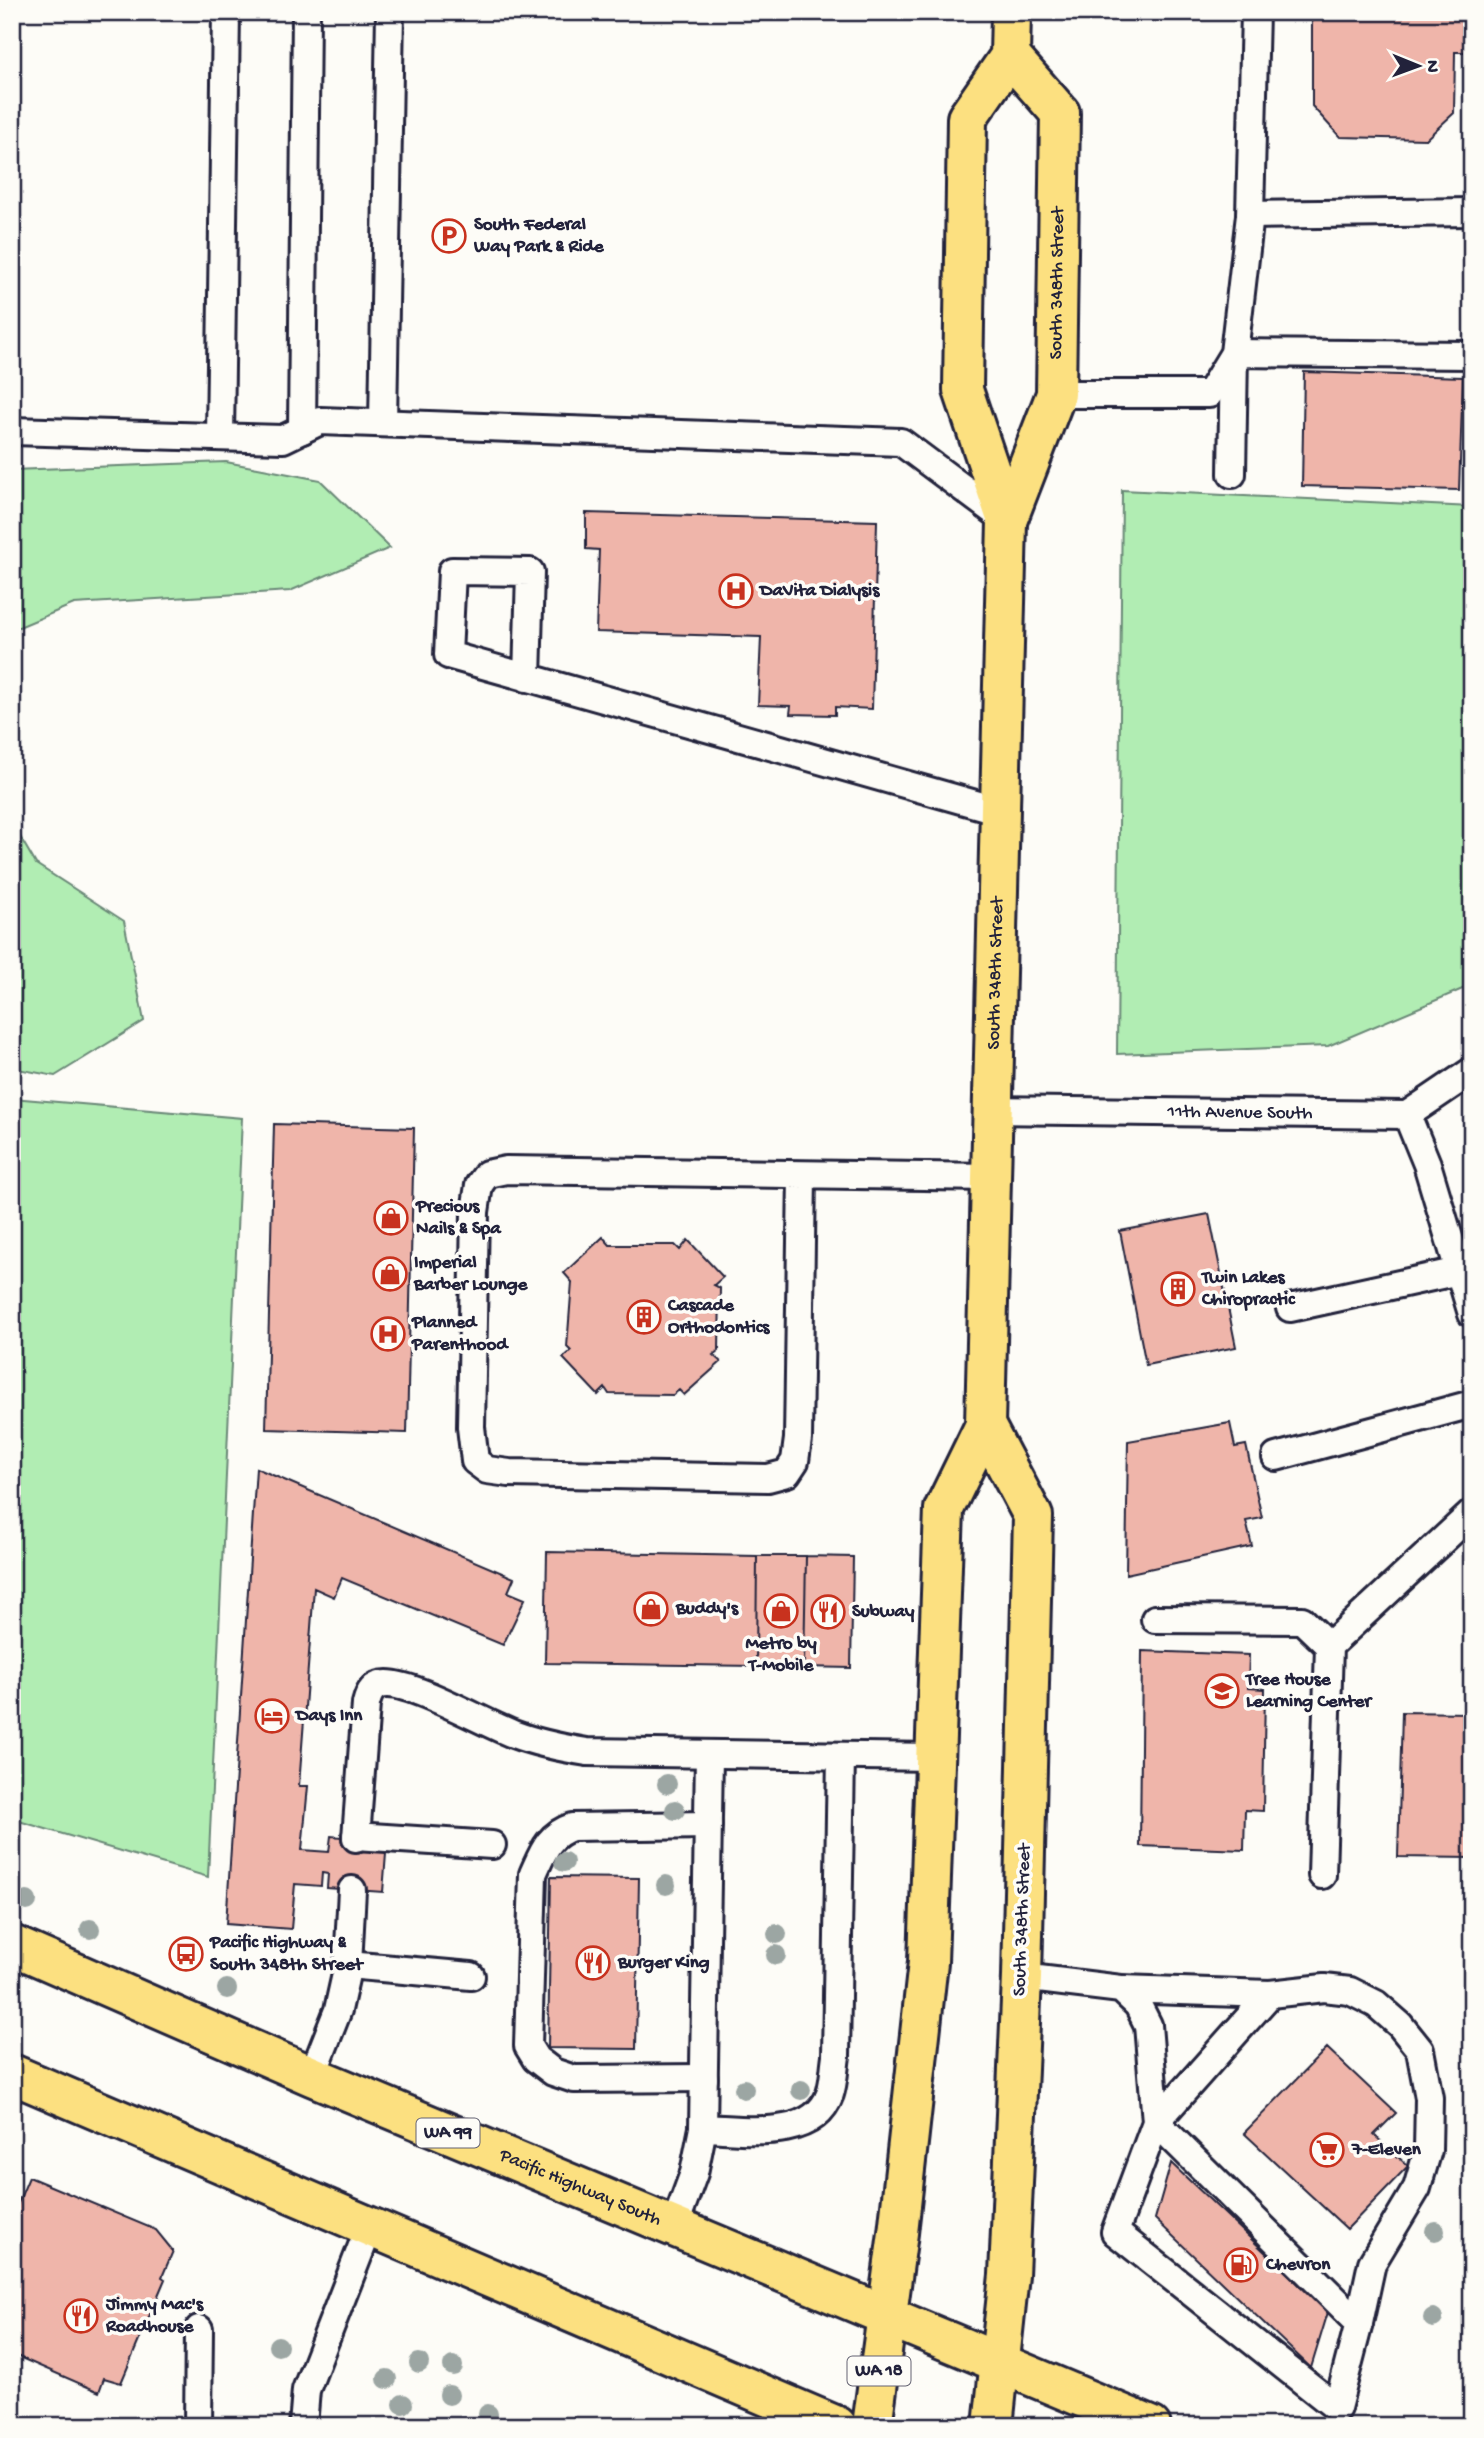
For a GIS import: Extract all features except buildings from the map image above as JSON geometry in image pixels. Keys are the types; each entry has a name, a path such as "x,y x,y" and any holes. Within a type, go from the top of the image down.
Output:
{"main road":[{"path":"1010,56 1011,12"},
{"name":"South 348th Street","path":"873,2426 928,1962 944,1509 985,1425 1007,522 1056,394 1060,113 1010,56 967,118 963,390 1007,522"},
{"name":"South 348th Street","path":"985,1425 1034,1516 1022,1977 1009,2275 993,2426"},
{"name":"Pacific Highway South","path":"12,1945 312,2076 1151,2426"},
{"path":"12,2074 837,2426"}],"lane":[{"path":"220,437 226,12"},
{"path":"302,430 306,12"},
{"path":"383,423 390,12"},
{"path":"1232,474 1234,353 1250,215 1255,12"},
{"path":"1250,215 1472,212"},
{"path":"1056,394 1209,394 1234,353"},
{"path":"1234,353 1472,355"},
{"path":"12,431 283,439 320,422 901,442 1007,522"},
{"path":"527,678 530,572 452,571 448,655 527,678 1000,811"},
{"path":"1472,1071 1407,1115 1427,1164 1472,1314"},
{"name":"11th Avenue South","path":"993,1110 1407,1115"},
{"path":"802,1175 797,1439 795,1461 787,1473 768,1478 509,1473 487,1470 475,1461 471,1427 475,1212 479,1185 484,1176 494,1171 506,1170 991,1177"},
{"path":"1290,1308 1459,1271"},
{"path":"1276,1457 1472,1404"},
{"path":"1322,1875 1329,1646 1469,1522"},
{"path":"1155,1619 1302,1620 1329,1646"},
{"path":"492,1845 356,1837 366,1704 370,1691 376,1686 393,1685 416,1691 514,1735 587,1752 936,1757"},
{"path":"674,2227 694,2173 703,2128 709,1755"},
{"path":"703,2128 795,2127 819,2112 830,2093 836,2056 841,1756"},
{"path":"704,2078 574,2079 553,2072 536,2059 528,2046 533,1874 544,1849 557,1832 572,1827 708,1825"},
{"path":"312,2076 338,2010 348,1965 352,1890"},
{"path":"348,1965 471,1976"},
{"path":"1022,1977 1121,1989 1270,1994 1324,1988 1350,1991 1376,2004 1399,2025 1420,2050 1429,2098 1428,2151 1417,2188 1372,2263 1337,2408 1115,2232 1156,2122 1270,1994"},
{"path":"1121,1989 1138,2005 1148,2025 1156,2122 1359,2323"},
{"path":"303,2426 306,2390 369,2228"},
{"path":"198,2426 199,2329"}],"green space":[{"path":"226,462 320,480 390,548 290,591 74,604 12,630 12,470"},
{"path":"1122,490 1472,507 1472,985 1328,1046 1117,1054"},
{"path":"12,823 36,864 124,921 144,1021 55,1076 12,1068"},
{"path":"12,1098 242,1118 208,1877 12,1819"}],"place":[{"name":"South Federal Way Park & Ride","path":"449,236"},
{"name":"DaVita Dialysis","path":"736,591"},
{"name":"Precious Nails & Spa","path":"391,1218"},
{"name":"Imperial Barber Lounge","path":"390,1274"},
{"name":"Twin Lakes Chiropractic","path":"1178,1289"},
{"name":"Cascade Orthodontics","path":"644,1317"},
{"name":"Planned Parenthood","path":"388,1334"},
{"name":"Buddy's","path":"651,1609"},
{"name":"Metro by T-Mobile","path":"781,1611"},
{"name":"Subway","path":"828,1612"},
{"name":"Tree House Learning Center","path":"1222,1691"},
{"name":"Days Inn","path":"272,1716"},
{"name":"Pacific Highway & South 348th Street","path":"186,1954"},
{"name":"Burger King","path":"593,1963"},
{"name":"7-Eleven","path":"1327,2150"},
{"name":"Chevron","path":"1241,2265"},
{"name":"Jimmy Mac's Roadhouse","path":"81,2316"}]}
